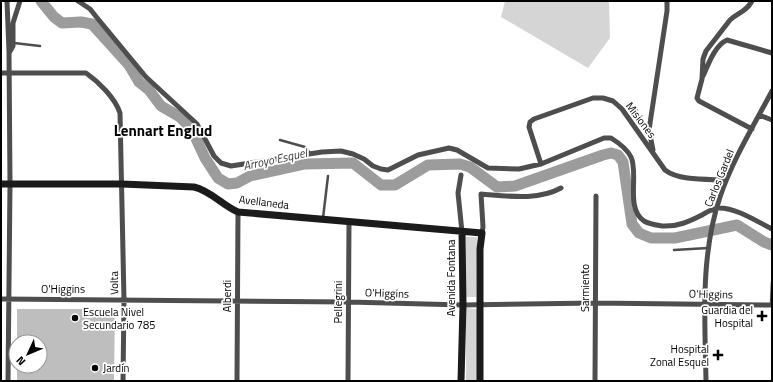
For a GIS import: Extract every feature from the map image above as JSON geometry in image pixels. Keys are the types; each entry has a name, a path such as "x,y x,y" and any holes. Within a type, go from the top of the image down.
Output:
{"street":[{"path":"7,1 10,184 8,381"},
{"path":"9,53 13,43 14,23 20,1"},
{"path":"78,1 90,9 146,77 197,124 214,156 221,163 231,166 245,165 312,154 341,151 354,154 364,159 372,166 388,170 418,155 449,148 457,150 488,168 519,169 541,164 604,138 611,138 625,150 631,158 634,205 637,213 644,221 655,225 679,225 716,208 726,208 739,212 772,229"},
{"path":"653,153 649,130 667,11 667,1"},
{"path":"702,79 703,60 706,51 730,20 747,9 752,1"},
{"path":"752,129 699,101 697,98 702,79 709,62 716,51 722,42 727,40 772,53"},
{"path":"1,73 9,73"},
{"name":"Volta","path":"9,73 86,73 95,79 118,106 120,113 124,300 122,381"},
{"name":"Carlos Gardel","path":"706,381 705,274 713,220 731,168 772,91"},
{"name":"Misiones","path":"541,164 529,127 530,122 534,118 593,98 603,98 612,101 622,109 665,170 671,175 726,180"},
{"path":"759,115 772,120"},
{"name":"Avenida Fontana","path":"461,174 458,193 462,232 463,305 461,381"},
{"name":"Avellaneda","path":"1,184 122,184 194,187 202,189 229,208 238,212 482,234"},
{"path":"480,381 480,249 483,227 481,194 535,196 552,193 561,188"},
{"name":"Sarmiento","path":"595,381 596,196"},
{"name":"Alberdi","path":"237,381 238,212"},
{"name":"Pellegrini","path":"348,222 348,381"},
{"name":"O'Higgins","path":"1,299 349,302 463,305 595,303 771,305"}],"lane":[{"path":"13,43 40,46"},
{"path":"280,140 305,147 312,154"},
{"path":"323,220 328,176"},
{"path":"674,250 709,248"},
{"path":"771,305 772,282"}],"shaded area":[{"path":"505,1 609,1 610,38 588,68 501,17"},
{"path":"466,237 477,237 476,297 466,297"},
{"path":"466,308 477,309 477,381 466,381"}],"building":[{"path":"17,309 115,309 114,381 17,381 17,374 48,374 48,334 17,334"}],"waterway":[{"name":"Arroyo Esquel","path":"41,1 54,17 62,23 81,22 92,24 129,65 139,82 149,90 161,106 180,117 191,128 205,158 218,178 228,184 237,183 250,176 305,164 353,163 381,185 395,185 428,165 460,164 470,167 497,187 515,186 611,153 618,155 623,162 632,224 639,233 651,238 675,238 737,225 764,242 772,245"}],"place":[{"name":"Guardia del Hospital","path":"762,316"},
{"name":"Escuela Nivel Secundario 785","path":"75,318"},
{"name":"Hospital Zonal Esquel","path":"718,355"},
{"name":"Jardín","path":"95,368"}],"district":[{"name":"Lennart Englud","path":"163,130"}]}
